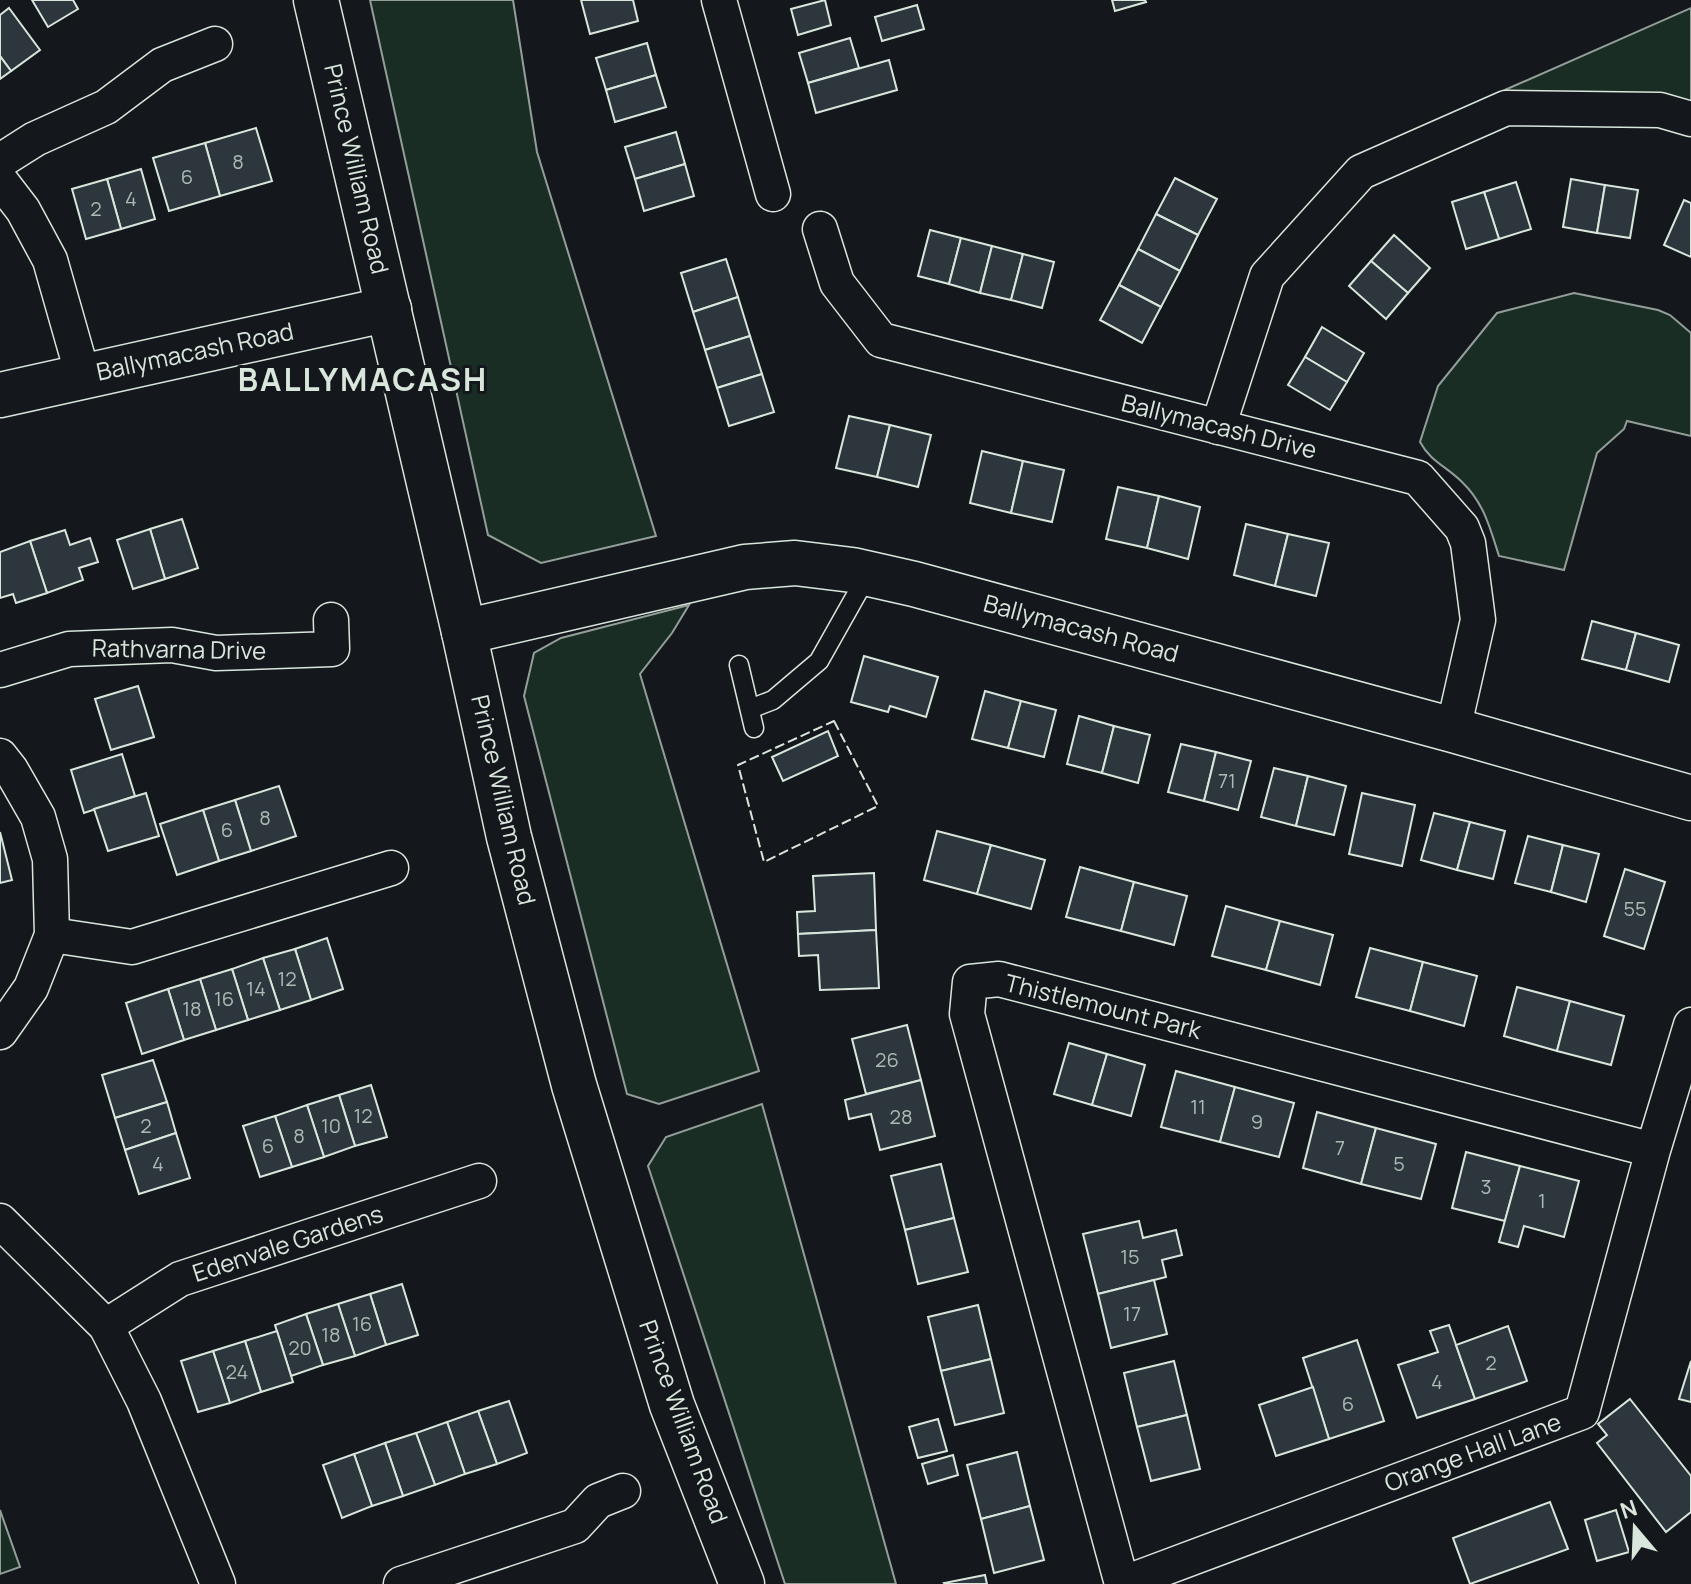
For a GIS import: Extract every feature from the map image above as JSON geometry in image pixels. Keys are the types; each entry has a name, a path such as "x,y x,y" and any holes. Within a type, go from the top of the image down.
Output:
{"main road":[{"name":"Prince William Road","path":"316,0 509,837 574,1085 672,1405 742,1584"},
{"name":"Ballymacash Road","path":"0,395 389,309"},
{"name":"Ballymacash Road","path":"464,632 745,567 795,563 852,570 945,592 1453,730 1691,798"}],"street":[{"path":"719,0 773,194"},
{"path":"0,161 35,139 106,107 162,65 215,44"},
{"path":"1218,427 1267,276 1361,172 1506,108 1660,110 1691,119"},
{"path":"0,180 23,210 50,260 83,376"},
{"name":"Ballymacash Drive","path":"820,229 837,283 881,340 1418,478 1462,528 1468,543 1478,620 1453,730"},
{"name":"Rathvarna Drive","path":"0,670 69,649 172,645 216,653 332,649 331,620"},
{"path":"0,756 38,817 50,859 52,935 31,988 0,1032"},
{"path":"52,935 132,947 391,868"},
{"name":"Thistlemount Park","path":"1122,1584 967,1014 970,982 999,979 1653,1150"},
{"name":"Orange Hall Lane","path":"1122,1584 1582,1412 1653,1150 1691,1025"},
{"name":"Edenvale Gardens","path":"106,1326 180,1279 479,1181"},
{"path":"0,1221 106,1326 144,1401 218,1584"},
{"path":"401,1584 575,1526 598,1501 623,1491"}],"lane":[{"path":"739,665 752,719 819,661 868,574"}],"green space":[{"path":"370,0 513,0 537,152 656,536 541,563 488,535"},
{"path":"1691,8 1691,113 1498,93"},
{"path":"1574,293 1658,310 1670,315 1691,333 1691,436 1627,421 1624,429 1597,453 1564,570 1499,556 1476,498 1420,442 1438,386 1497,313"},
{"path":"689,605 640,674 759,1071 659,1104 627,1094 524,696 534,653 561,638"},
{"path":"762,1104 896,1584 785,1584 648,1166 666,1137"},
{"path":"0,1510 20,1567 0,1574"}],"building":[{"path":"32,0 73,0 78,9 48,27"},
{"path":"581,0 633,0 638,21 590,34"},
{"path":"825,0 831,25 798,35 791,9"},
{"path":"1112,0 1145,0 1146,2 1115,11"},
{"path":"917,5 924,29 882,41 875,17"},
{"path":"9,8 40,50 11,71 0,56 0,15"},
{"path":"850,38 859,68 808,83 799,53"},
{"path":"647,43 656,75 606,90 596,58"},
{"path":"0,56 11,71 0,79"},
{"path":"889,60 897,90 816,113 808,83"},
{"path":"656,75 666,107 615,122 606,90"},
{"path":"256,128 272,181 220,196 205,143"},
{"path":"676,132 685,164 635,179 625,147"},
{"path":"205,143 220,196 169,211 153,158"},
{"path":"685,164 694,196 644,211 635,179"},
{"path":"141,169 155,219 121,229 107,179"},
{"path":"1175,178 1217,199 1198,235 1156,214"},
{"path":"107,179 121,229 86,239 72,189"},
{"path":"1571,179 1605,185 1597,233 1563,227"},
{"path":"1516,182 1531,229 1499,239 1484,192"},
{"path":"1605,185 1638,190 1630,238 1597,233"},
{"path":"1484,192 1499,239 1466,249 1452,202"},
{"path":"1684,200 1691,203 1691,257 1664,245"},
{"path":"1156,214 1198,235 1180,271 1138,249"},
{"path":"930,230 961,238 949,284 918,276"},
{"path":"1394,235 1430,268 1408,293 1371,261"},
{"path":"961,238 992,246 980,293 949,284"},
{"path":"992,246 1023,254 1011,300 980,293"},
{"path":"1138,249 1180,271 1161,307 1119,285"},
{"path":"1023,254 1054,262 1042,308 1011,300"},
{"path":"726,259 738,297 693,312 681,273"},
{"path":"1371,261 1408,293 1386,319 1349,286"},
{"path":"1119,285 1161,307 1142,343 1100,320"},
{"path":"738,297 750,336 705,350 693,312"},
{"path":"1322,327 1364,353 1347,382 1305,357"},
{"path":"750,336 762,374 717,388 705,350"},
{"path":"1305,357 1347,382 1330,410 1288,385"},
{"path":"762,374 774,412 729,426 717,388"},
{"path":"849,416 890,425 877,477 836,468"},
{"path":"890,425 931,435 918,487 877,477"},
{"path":"982,451 1023,461 1011,513 970,503"},
{"path":"1023,461 1064,470 1052,522 1011,513"},
{"path":"1118,487 1159,496 1147,548 1106,539"},
{"path":"1159,496 1200,507 1188,559 1147,548"},
{"path":"182,519 198,568 165,579 150,529"},
{"path":"1246,524 1288,534 1275,586 1234,575"},
{"path":"150,529 165,579 133,589 117,540"},
{"path":"65,530 70,545 90,538 98,562 79,568 83,580 47,593 30,541"},
{"path":"1288,534 1329,543 1316,596 1275,586"},
{"path":"30,541 47,593 16,603 13,594 0,598 0,552"},
{"path":"1592,621 1636,633 1626,670 1582,659"},
{"path":"1636,633 1679,645 1669,682 1626,670"},
{"path":"864,656 938,677 926,717 890,706 888,712 851,702"},
{"path":"138,686 154,737 111,750 95,699"},
{"path":"985,691 1021,701 1008,748 972,739"},
{"path":"1021,701 1056,710 1044,757 1008,748"},
{"path":"1079,716 1114,726 1102,773 1067,764"},
{"path":"1114,726 1150,735 1138,783 1102,773"},
{"path":"828,731 838,756 783,781 772,757"},
{"path":"1181,744 1216,752 1204,801 1168,792"},
{"path":"1216,752 1251,761 1238,810 1204,801"},
{"path":"122,754 135,796 84,813 71,770"},
{"path":"1274,768 1308,776 1296,826 1261,817"},
{"path":"1308,776 1346,786 1334,835 1296,826"},
{"path":"279,786 296,836 251,851 235,800"},
{"path":"146,793 159,836 108,851 94,809"},
{"path":"1362,793 1415,805 1402,866 1349,854"},
{"path":"235,800 251,851 219,861 203,810"},
{"path":"203,810 219,861 177,875 160,824"},
{"path":"1434,813 1470,822 1457,870 1421,860"},
{"path":"1470,822 1505,831 1493,879 1457,870"},
{"path":"937,831 991,845 977,894 924,880"},
{"path":"0,832 12,880 0,883"},
{"path":"1528,836 1563,845 1551,892 1515,883"},
{"path":"991,845 1045,860 1031,909 977,894"},
{"path":"1563,845 1599,854 1586,902 1551,892"},
{"path":"1080,867 1134,882 1121,931 1066,917"},
{"path":"1625,869 1665,882 1644,949 1604,936"},
{"path":"874,873 876,930 798,934 797,912 815,911 813,876"},
{"path":"1134,882 1187,896 1174,945 1121,931"},
{"path":"1226,906 1280,921 1266,970 1212,956"},
{"path":"1280,921 1333,935 1320,985 1266,970"},
{"path":"876,930 879,988 820,990 818,955 799,956 798,934"},
{"path":"327,938 343,989 311,1000 295,949"},
{"path":"1370,948 1423,962 1410,1011 1356,997"},
{"path":"295,949 311,1000 280,1010 263,958"},
{"path":"263,958 280,1010 248,1020 232,969"},
{"path":"1423,962 1477,976 1464,1026 1410,1011"},
{"path":"232,969 248,1020 216,1030 200,979"},
{"path":"200,979 216,1030 184,1040 168,989"},
{"path":"1517,987 1570,1001 1557,1051 1504,1036"},
{"path":"168,989 184,1040 142,1054 126,1003"},
{"path":"1570,1001 1624,1016 1611,1065 1557,1051"},
{"path":"907,1025 921,1080 866,1094 852,1039"},
{"path":"1069,1043 1107,1054 1092,1105 1054,1094"},
{"path":"1107,1054 1145,1065 1131,1116 1092,1105"},
{"path":"153,1060 167,1102 115,1118 102,1075"},
{"path":"1176,1071 1235,1087 1220,1142 1161,1127"},
{"path":"921,1080 935,1136 880,1150 871,1114 849,1119 845,1100"},
{"path":"371,1085 387,1137 355,1146 339,1095"},
{"path":"1235,1087 1294,1103 1279,1157 1220,1142"},
{"path":"339,1095 355,1146 324,1157 307,1105"},
{"path":"167,1102 176,1133 125,1150 115,1118"},
{"path":"307,1105 324,1157 292,1167 275,1116"},
{"path":"1317,1112 1376,1128 1361,1184 1303,1168"},
{"path":"275,1116 292,1167 260,1177 243,1126"},
{"path":"1376,1128 1436,1144 1421,1199 1361,1184"},
{"path":"176,1133 190,1178 139,1194 125,1150"},
{"path":"1466,1152 1520,1166 1505,1221 1452,1208"},
{"path":"941,1164 954,1218 905,1230 891,1176"},
{"path":"1520,1166 1579,1181 1564,1237 1524,1226 1518,1247 1499,1242"},
{"path":"954,1218 968,1272 918,1284 905,1230"},
{"path":"1139,1221 1143,1238 1176,1230 1182,1255 1162,1260 1166,1277 1098,1294 1083,1234"},
{"path":"1154,1280 1167,1334 1111,1348 1098,1294"},
{"path":"402,1284 418,1335 386,1345 370,1294"},
{"path":"370,1294 386,1345 355,1356 338,1304"},
{"path":"338,1304 355,1356 323,1365 306,1314"},
{"path":"978,1305 991,1359 941,1371 928,1317"},
{"path":"306,1314 323,1365 291,1376 275,1325"},
{"path":"1449,1325 1475,1399 1417,1418 1398,1365 1438,1352 1430,1331"},
{"path":"1508,1326 1527,1381 1475,1399 1456,1345"},
{"path":"277,1331 293,1382 261,1392 245,1341"},
{"path":"1357,1340 1384,1421 1329,1439 1303,1358"},
{"path":"245,1341 261,1392 230,1403 213,1351"},
{"path":"213,1351 230,1403 198,1412 181,1361"},
{"path":"991,1359 1004,1413 955,1425 941,1371"},
{"path":"1174,1361 1187,1415 1137,1427 1124,1373"},
{"path":"1691,1361 1691,1402 1679,1399"},
{"path":"1313,1387 1329,1439 1276,1456 1259,1405"},
{"path":"1630,1399 1691,1476 1691,1512 1666,1532 1597,1443 1607,1435 1598,1424"},
{"path":"509,1401 527,1453 497,1464 478,1411"},
{"path":"478,1411 497,1464 465,1474 447,1422"},
{"path":"1187,1415 1200,1469 1151,1481 1137,1427"},
{"path":"938,1419 947,1451 918,1458 909,1427"},
{"path":"447,1422 465,1474 435,1485 416,1433"},
{"path":"416,1433 435,1485 403,1496 385,1443"},
{"path":"385,1443 403,1496 372,1506 354,1454"},
{"path":"1017,1452 1030,1506 981,1519 967,1465"},
{"path":"354,1454 372,1506 342,1518 323,1465"},
{"path":"953,1455 958,1475 928,1484 922,1464"},
{"path":"1550,1502 1568,1549 1470,1584 1453,1538"},
{"path":"1030,1506 1044,1560 994,1573 981,1519"},
{"path":"1616,1510 1629,1552 1597,1561 1585,1520"},
{"path":"985,1575 987,1584 944,1583"}],"fence":[{"path":"834,721 878,806 764,862 738,765 834,721"}],"district":[{"name":"BALLYMACASH","path":"363,380"}]}
